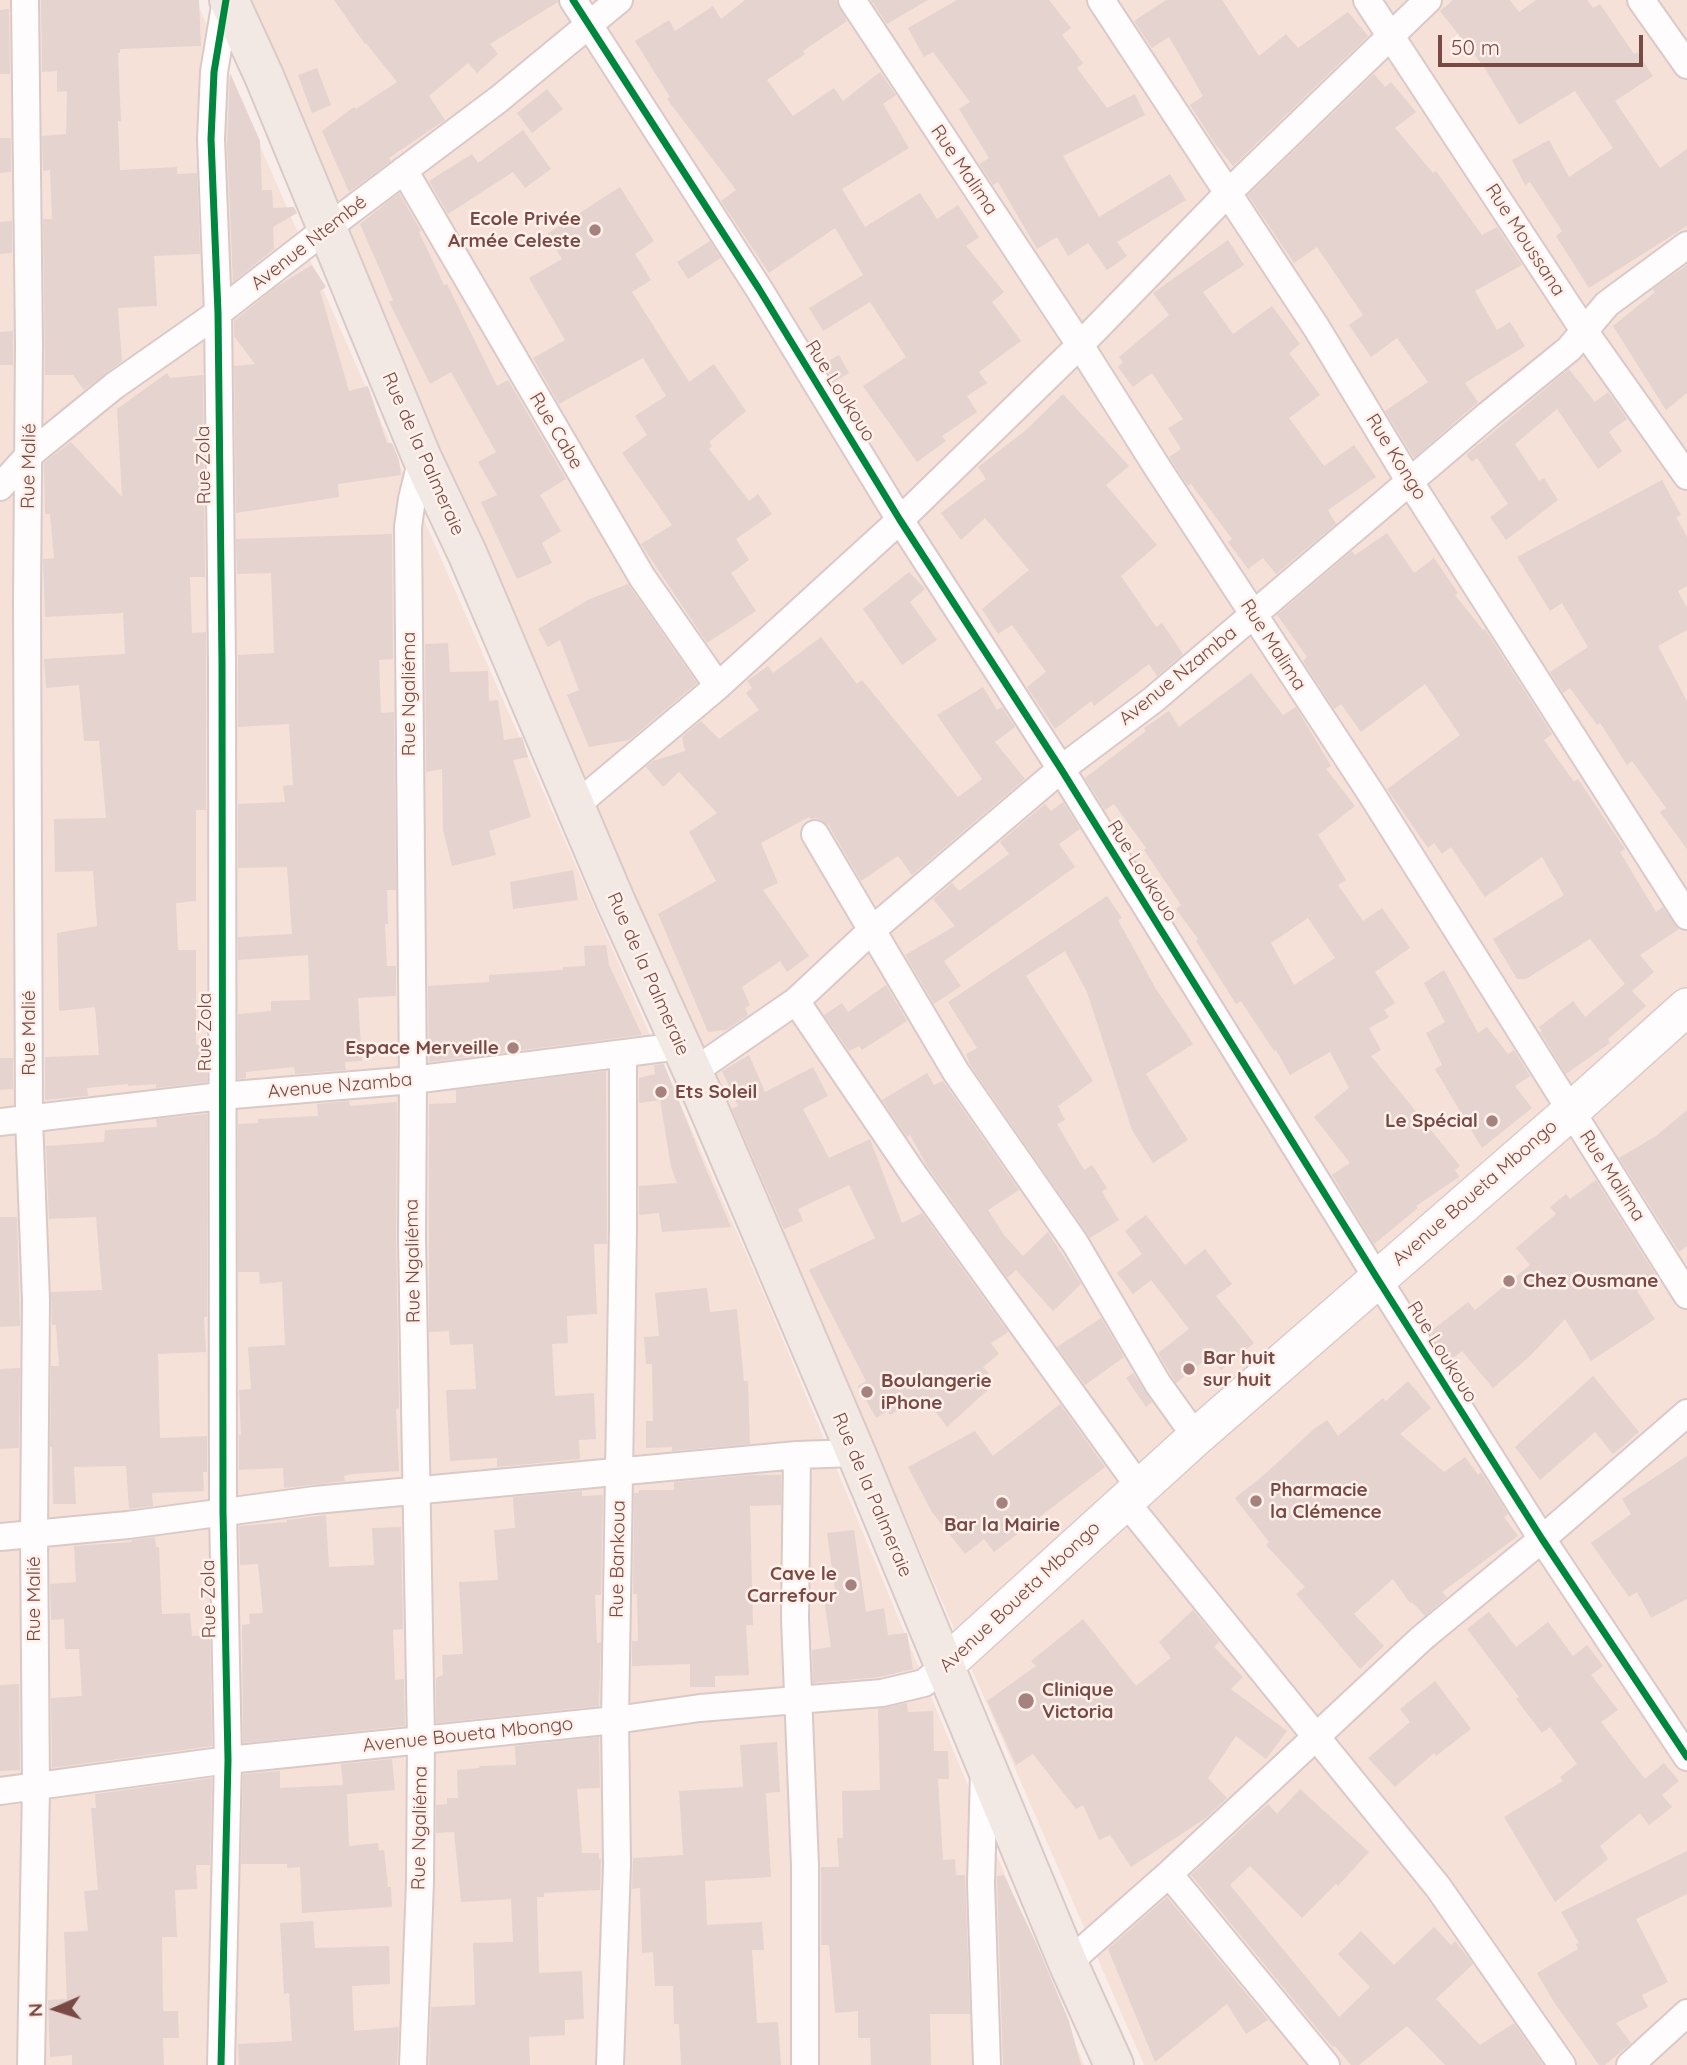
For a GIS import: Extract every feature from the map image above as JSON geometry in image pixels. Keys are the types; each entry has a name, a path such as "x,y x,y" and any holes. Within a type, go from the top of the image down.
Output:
{"main road":[{"name":"Rue de la Palmeraie","path":"228,0 264,76 422,458 468,555 687,1059 856,1453 1068,1963 1114,2065"}],"street":[{"name":"Rue Malié","path":"25,0 29,455 29,1119 36,1300 36,1786 31,2065"},
{"name":"Rue Zola","path":"221,2065 228,1760 223,1512 222,663 218,313 211,139 214,72 228,0"},
{"name":"Rue Loukouo","path":"573,0 759,289 900,520 1061,769 1542,1539 1687,1757"},
{"name":"Avenue Ntembé","path":"0,487 29,455 114,386 218,313 499,99 619,0"},
{"name":"Rue Malima","path":"852,0 1372,795 1687,1295"},
{"name":"Rue Kongo","path":"1101,0 1316,327 1410,482 1687,916"},
{"name":"Rue Moussana","path":"1367,0 1585,332 1687,477"},
{"path":"575,806 718,686 900,520 1080,345 1228,193 1428,0"},
{"path":"1641,0 1687,65"},
{"name":"Rue Cabe","path":"404,170 642,577 718,686"},
{"name":"Avenue Nzamba","path":"0,1122 221,1096 414,1080 623,1054 687,1059 796,1001 872,930 1061,769 1153,699 1569,349 1606,304 1687,245"},
{"name":"Rue Ngaliéma","path":"413,2065 420,1882 421,1740 412,1239 414,1080 408,527 422,458"},
{"path":"815,834 956,1072 1075,1243 1158,1384 1196,1437"},
{"path":"796,1001 1132,1494 1315,1737 1438,1887 1562,2065"},
{"name":"Avenue Boueta Mbongo","path":"0,1791 228,1760 615,1720 700,1707 882,1693 924,1683 1196,1437 1687,1007"},
{"name":"Rue Bankoua","path":"611,2065 617,1865 615,1720 623,1054"},
{"path":"1068,1963 1169,1874 1422,1638 1542,1539 1687,1413"},
{"path":"0,1537 128,1525 314,1500 797,1455 856,1453"},
{"path":"797,1455 795,1619 805,1866 805,2065"},
{"path":"984,1762 981,1883 987,2065"},
{"path":"1169,1874 1326,2065"},
{"path":"1630,2065 1687,2013"}],"shaded area":[{"path":"0,0 196,0 766,1299 1084,2065 0,2065"},
{"path":"245,0 1687,0 1687,2065 1144,2065"}],"building":[{"path":"41,0 199,0 201,46 120,49 121,121 118,121 120,170 177,167 177,174 197,173 200,254 154,256 157,306 118,308 122,361 84,390 73,375 45,375 43,219 52,219 50,170 43,171 42,136 66,134 67,91 57,92 57,71 42,72"},
{"path":"334,0 558,2 490,44 498,54 477,73 468,63 429,96 445,120 389,158 391,161 349,192 322,131 354,107 356,109 397,82 365,44"},
{"path":"745,0 836,0 847,21 767,80 793,116 834,88 843,101 880,72 896,95 883,104 909,148 842,189 865,227 920,193 937,219 958,205 979,237 966,246 1004,292 992,302 1021,341 979,372 987,383 967,396 977,412 942,436 946,441 917,462 863,386 906,357 870,302 823,331 809,308 863,275 835,228 769,273 721,201 736,190 667,99 670,97 635,41 669,20 675,31 713,6 721,19"},
{"path":"871,0 928,0 887,24"},
{"path":"957,0 1049,0 1071,28 1062,35 1083,63 1077,68 1107,108 1135,94 1145,115 1063,156 1099,217 1170,174 1186,200 1117,242 1127,256 1107,270 1088,243 1068,256 1057,237 1037,249 998,182 993,185 979,164 989,158 959,109 970,102 933,52 924,57 908,28"},
{"path":"1166,0 1222,0 1259,56 1286,34 1298,48 1348,12 1368,36 1233,166 1190,105 1203,96 1169,37 1152,48 1134,21"},
{"path":"1453,0 1510,0 1519,12 1536,0 1587,0 1593,8 1600,4 1634,54 1637,52 1653,76 1615,101 1660,168 1687,149 1687,226 1589,288 1556,236 1562,231 1530,182 1525,185 1512,160 1549,140 1569,177 1613,148 1575,91 1519,125 1484,67 1440,11"},
{"path":"9,9 10,74 0,74 0,10"},
{"path":"317,68 331,105 312,113 298,75"},
{"path":"230,73 260,141 262,190 272,190 273,208 294,207 297,213 273,227 274,249 233,282 227,145"},
{"path":"1374,74 1385,87 1391,82 1416,112 1395,128 1433,173 1436,171 1482,235 1497,227 1522,265 1475,291 1497,330 1510,322 1525,346 1465,383 1478,402 1414,458 1385,411 1428,382 1397,338 1371,357 1349,325 1363,315 1317,247 1294,263 1248,195"},
{"path":"547,89 563,109 532,133 517,113"},
{"path":"523,130 551,169 525,188 513,172 448,214 429,181 472,154 478,163"},
{"path":"0,138 11,138 11,172 0,173"},
{"path":"620,187 654,241 635,254 651,280 632,292 689,382 714,364 746,411 709,442 712,446 709,449 749,501 758,494 772,514 736,539 749,560 731,573 756,611 707,643 641,544 672,525 622,453 647,435 635,416 666,396 643,358 559,404 533,358 565,340 529,278 562,259 547,234"},
{"path":"399,193 421,231 419,232 444,285 447,284 497,386 508,380 566,479 540,495 561,531 542,543 552,563 517,579 481,502 497,495 478,462 496,452 451,372 430,384 389,302 393,300 360,224"},
{"path":"12,221 12,253 0,254 0,222"},
{"path":"1228,240 1244,265 1203,292 1233,334 1272,306 1300,344 1289,353 1320,395 1289,418 1324,466 1354,445 1376,477 1328,510 1336,524 1276,574 1263,558 1248,569 1228,542 1232,539 1191,484 1188,486 1169,457 1181,449 1168,428 1183,419 1152,373 1133,387 1118,367 1123,362 1119,357 1169,315 1153,293"},
{"path":"710,241 721,258 688,279 677,262"},
{"path":"312,265 326,287 320,291 349,391 368,386 387,443 392,443 399,460 401,475 338,484 339,497 236,513 234,366 255,364 234,336 234,321 276,287"},
{"path":"1687,265 1687,393 1666,410 1613,326 1655,292 1653,289"},
{"path":"13,331 13,365 0,365 0,332"},
{"path":"839,355 849,373 834,382 823,364"},
{"path":"1569,369 1595,402 1608,392 1627,419 1609,432 1622,451 1598,469 1557,409 1515,444 1539,481 1544,478 1558,500 1506,540 1490,517 1508,504 1477,458 1472,462 1466,455"},
{"path":"167,373 170,378 203,375 205,577 190,577 192,633 206,632 206,810 196,810 196,901 176,903 178,950 196,950 196,1045 207,1044 207,1082 156,1088 156,1084 128,1084 87,1088 88,1096 45,1100 45,1057 99,1055 95,1007 59,1011 57,933 97,926 93,871 55,872 54,819 106,818 99,741 84,741 79,685 46,688 44,659 125,654 123,613 45,617 43,559 54,558 50,514 45,514 44,463 71,442 122,497 117,409"},
{"path":"1063,394 1129,466 1106,485 1157,545 1121,576 1156,627 1162,623 1183,654 1157,676 1149,664 1094,706 1091,701 1055,729 1027,687 1046,672 1012,625 998,634 982,609 1029,570 985,518 961,540 941,513 986,479 978,467 1025,431"},
{"path":"1662,480 1681,515 1676,517 1687,537 1687,586 1678,591 1687,608 1687,630 1658,646 1687,701 1687,849 1660,812 1666,808 1632,761 1627,765 1600,723 1597,725 1570,688 1563,693 1550,672 1588,647 1562,603 1550,611 1517,557"},
{"path":"1387,533 1414,573 1434,558 1458,593 1455,595 1483,630 1485,629 1552,734 1544,740 1574,782 1578,779 1625,849 1620,852 1656,912 1663,907 1679,929 1640,955 1654,972 1632,991 1646,1006 1608,1039 1610,1043 1566,1074 1539,1027 1573,1001 1585,1017 1625,984 1590,939 1526,979 1517,979 1493,939 1564,895 1542,857 1485,897 1451,847 1442,854 1434,843 1428,848 1387,789 1460,735 1425,684 1361,732 1341,704 1334,709 1303,661 1307,657 1277,615 1352,551 1355,555"},
{"path":"392,534 393,659 379,660 381,713 394,712 396,890 387,890 388,924 385,924 387,966 396,966 396,996 358,998 362,1061 345,1062 346,1070 295,1074 294,1067 246,1072 246,1078 238,1079 238,1014 271,1011 271,1001 310,1000 308,955 238,960 238,937 292,934 287,867 238,868 238,804 285,802 283,786 293,785 289,724 238,727 238,655 274,653 271,573 237,574 236,539"},
{"path":"909,572 925,589 910,602 937,640 902,665 863,609"},
{"path":"628,584 697,683 629,740 589,747 567,695 579,690 560,640 548,647 538,629 590,599"},
{"path":"821,637 857,684 862,680 958,797 982,779 937,715 983,687 997,710 1002,707 1015,727 995,742 1025,779 912,875 898,856 861,881 829,826 816,818 809,817 761,843 778,883 763,890 809,956 787,972 780,961 742,987 750,1005 745,1008 748,1015 726,1030 708,1032 658,914 716,881 689,832 717,813 679,772 663,787 646,767 653,761 685,751 682,737 701,721 719,739 759,710 746,693 752,688 747,681 768,666 773,673"},
{"path":"448,643 450,672 488,671 489,701 498,700 504,740 522,737 528,757 513,760 531,817 489,831 496,855 452,866 443,830 442,769 426,772 425,644"},
{"path":"1251,673 1283,715 1296,707 1331,766 1326,769 1355,806 1318,835 1346,880 1338,885 1363,921 1382,908 1410,948 1375,972 1395,1003 1384,1010 1389,1017 1369,1028 1381,1050 1371,1056 1460,1166 1455,1170 1459,1177 1416,1206 1418,1208 1374,1244 1332,1175 1350,1163 1314,1117 1349,1088 1330,1052 1290,1075 1276,1050 1274,1051 1241,1001 1236,1004 1196,941 1198,939 1176,909 1181,905 1144,850 1146,848 1114,804 1105,810 1085,778 1146,731 1144,728 1169,711 1179,727","holes":["1308,918 1335,958 1294,985 1271,943"]},
{"path":"1063,802 1080,829 1059,844 1075,867 944,961 961,986 934,1004 905,955 955,926 933,899 952,883 959,891 1009,854 1000,842 1045,804 1051,811"},
{"path":"573,870 578,900 513,909 510,882"},
{"path":"1107,896 1122,918 1118,920 1156,989 1193,1044 1146,1074 1188,1140 1153,1163 1132,1130 1087,992 1065,951 1026,976 1093,1081 1058,1106 1065,1120 1057,1124 1084,1170 1092,1165 1107,1188 1102,1192 1119,1220 1090,1238 970,1065 966,1054 977,1048 948,1002"},
{"path":"606,945 609,965 642,1035 429,1062 428,986 489,982 489,975 585,966 584,946"},
{"path":"1444,970 1478,1033 1487,1027 1508,1054 1514,1050 1530,1076 1515,1086 1532,1108 1482,1148 1435,1069 1442,1065 1426,1033 1445,1022 1424,983"},
{"path":"886,985 907,1021 862,1050 859,1046 849,1051 824,1015 842,1003 848,1012"},
{"path":"749,1055 765,1092 813,1067 828,1096 803,1109 829,1158 870,1139 902,1223 922,1213 1008,1332 991,1343 999,1354 983,1367 989,1373 984,1377 992,1386 947,1427 924,1396 890,1415 887,1411 876,1418 858,1386 866,1381 809,1270 875,1238 849,1185 798,1209 803,1221 784,1229 732,1109 738,1106 722,1071"},
{"path":"0,1058 13,1058 13,1089 0,1090"},
{"path":"664,1064 731,1227 662,1232 659,1213 639,1215 639,1186 677,1183 671,1167 660,1100 639,1103 639,1078 655,1074 654,1065"},
{"path":"606,1071 607,1244 594,1244 597,1314 567,1316 568,1343 552,1344 555,1396 594,1393 596,1439 579,1440 580,1459 497,1467 497,1458 450,1461 446,1390 476,1389 473,1344 450,1345 449,1331 429,1332 429,1104 456,1103 456,1090"},
{"path":"927,1073 934,1085 943,1081 1019,1190 988,1210 1004,1235 1023,1256 1048,1232 1081,1284 1053,1311 1016,1270 1007,1278 927,1166 910,1135 907,1137 882,1100"},
{"path":"349,1101 350,1106 397,1102 399,1408 396,1409 399,1471 352,1474 344,1476 345,1481 284,1488 283,1468 239,1470 239,1390 251,1389 248,1347 285,1345 282,1282 260,1284 259,1272 238,1272 238,1124 258,1123 258,1119 318,1116 317,1104"},
{"path":"1687,1110 1687,1246 1679,1252 1619,1158 1656,1136"},
{"path":"207,1114 207,1317 204,1317 206,1352 158,1354 160,1438 207,1436 204,1491 152,1493 153,1506 129,1509 126,1466 74,1467 76,1504 53,1504 50,1447 51,1366 59,1366 56,1325 52,1325 51,1292 102,1290 96,1217 49,1219 46,1146 104,1142 105,1130 157,1127 156,1119"},
{"path":"1596,1180 1657,1277 1637,1291 1655,1319 1591,1361 1565,1319 1531,1355 1493,1388 1462,1351 1448,1362 1430,1332 1468,1302 1475,1310 1530,1265 1516,1248 1556,1214 1550,1207 1566,1194 1570,1199"},
{"path":"1146,1215 1185,1265 1205,1249 1232,1284 1216,1296 1254,1343 1221,1370 1210,1356 1176,1383 1158,1353 1189,1329 1151,1280 1133,1294 1117,1273 1142,1254 1125,1231"},
{"path":"0,1217 17,1217 20,1326 0,1327"},
{"path":"707,1288 710,1312 737,1309 744,1381 748,1381 750,1444 672,1451 672,1447 646,1448 646,1421 653,1421 652,1364 646,1364 644,1337 659,1336 655,1293"},
{"path":"1101,1318 1124,1357 1085,1385 1057,1347"},
{"path":"20,1368 19,1448 0,1449 0,1369"},
{"path":"1133,1373 1152,1402 1146,1407 1126,1378"},
{"path":"1593,1376 1639,1432 1613,1454 1595,1432 1540,1480 1515,1447"},
{"path":"1408,1381 1431,1408 1400,1434 1444,1472 1465,1457 1478,1475 1481,1472 1508,1514 1504,1517 1518,1536 1442,1592 1447,1597 1425,1616 1410,1603 1393,1579 1354,1614 1384,1646 1360,1669 1296,1594 1305,1587 1266,1545 1269,1542 1235,1498 1327,1420 1338,1436 1383,1398 1386,1401"},
{"path":"1060,1404 1105,1467 994,1552 984,1539 965,1554 932,1512 908,1467 975,1431 993,1456"},
{"path":"1687,1456 1687,1599 1651,1618 1637,1592 1629,1597 1591,1543 1631,1514 1622,1499"},
{"path":"781,1475 781,1505 750,1506 753,1625 746,1625 749,1675 715,1676 715,1687 690,1687 690,1664 632,1666 632,1641 638,1641 637,1594 633,1594 634,1493 639,1493 639,1490 674,1490 674,1482"},
{"path":"582,1491 582,1496 603,1495 601,1595 595,1595 597,1643 601,1642 599,1706 436,1723 436,1678 443,1675 442,1655 463,1654 459,1582 498,1580 494,1530 515,1528 513,1497"},
{"path":"326,1515 329,1567 374,1565 372,1528 401,1527 403,1629 393,1630 395,1680 404,1679 405,1726 243,1743 242,1625 250,1624 249,1614 263,1613 258,1564 240,1565 239,1526"},
{"path":"854,1530 866,1612 884,1608 888,1635 907,1633 913,1669 880,1677 813,1683 812,1650 831,1647 823,1592 835,1590 827,1533"},
{"path":"155,1537 156,1547 159,1547 162,1614 190,1613 192,1636 210,1635 212,1746 52,1768 51,1698 82,1696 79,1649 65,1649 64,1619 51,1620 50,1584 76,1582 74,1546 132,1542 131,1540"},
{"path":"1193,1610 1219,1642 1214,1647 1243,1677 1231,1689 1287,1731 1266,1759 1236,1736 1208,1778 1227,1798 1206,1818 1131,1867 1110,1835 1099,1840 1083,1805 1076,1809 1033,1754 1016,1765 987,1701 1036,1666 1031,1661 1083,1619 1136,1686 1171,1658 1159,1642"},
{"path":"1489,1612 1516,1647 1548,1622 1573,1656 1587,1645 1603,1666 1591,1675 1618,1710 1601,1722 1645,1779 1664,1763 1679,1781 1662,1795 1672,1807 1649,1825 1640,1813 1600,1846 1608,1859 1555,1902 1504,1817 1563,1781 1560,1777 1577,1764 1550,1727 1542,1733 1516,1699 1519,1697 1467,1629"},
{"path":"1435,1681 1471,1729 1436,1756 1434,1753 1395,1787 1368,1758 1410,1722 1400,1709"},
{"path":"19,1684 20,1770 0,1771 0,1685"},
{"path":"907,1703 908,1712 933,1711 934,1751 948,1751 949,1779 938,1779 943,1860 955,1859 956,1875 965,1875 970,2014 930,2014 931,2065 871,2065 870,2038 858,2038 858,2011 835,2013 829,1945 821,1945 821,1867 839,1867 837,1838 843,1838 842,1791 880,1790 878,1709"},
{"path":"599,1737 600,1788 577,1789 582,1853 599,1853 600,1890 544,1893 544,1897 537,1897 539,1973 582,1971 584,2019 565,2020 565,2035 529,2037 530,2065 429,2065 431,2007 475,2005 473,1943 513,1942 511,1899 461,1902 454,1832 436,1833 436,1805 447,1804 447,1798 458,1798 457,1770 480,1768 479,1766 516,1765 515,1746"},
{"path":"777,1742 780,1792 766,1793 771,1877 705,1881 707,1925 762,1922 764,1950 752,1950 757,2023 778,2022 781,2065 681,2065 679,2024 674,2024 673,1986 655,1986 653,1952 642,1953 640,1888 632,1889 633,1858 683,1855 679,1791 743,1787 740,1745"},
{"path":"392,1759 395,1790 347,1794 349,1846 378,1843 379,1851 384,1850 392,1907 302,1913 300,1867 287,1868 287,1864 241,1864 243,1774 280,1771 280,1788 343,1785 341,1764"},
{"path":"212,1778 210,1865 196,1865 197,1889 175,1890 177,1937 162,1937 163,2011 178,2011 179,2038 163,2038 164,2065 72,2065 72,2055 50,2057 48,2000 67,1999 64,1932 88,1931 84,1891 98,1890 91,1808 96,1808 95,1794"},
{"path":"1300,1789 1369,1852 1338,1886 1336,1884 1302,1918 1250,1866 1230,1885 1339,2017 1370,1987 1338,1954 1361,1931 1394,1965 1434,1927 1451,1945 1455,1941 1473,1964 1436,1999 1480,2045 1514,2023 1543,2065 1445,2065 1407,2026 1359,2065 1351,2065 1324,2037 1191,1875 1268,1804 1277,1814"},
{"path":"1687,1851 1687,1894 1636,1919 1668,1982 1642,1995 1648,2007 1616,2023 1631,2043 1605,2065 1599,2065 1554,2002 1537,1973 1578,1949 1576,1944 1579,1943 1561,1912"},
{"path":"1004,1875 1069,2021 1081,2065 1003,2065 997,1876"},
{"path":"1167,1897 1268,2020 1246,2034 1227,2004 1155,2062 1108,1949"},
{"path":"313,1921 315,1948 389,1946 390,1984 352,1986 354,2031 399,2027 397,2065 239,2065 238,2044 292,2041 289,1993 284,1994 280,1923"}],"cycle path":[{"path":"221,2065 228,1760 223,1512 222,663 218,313 211,139 214,72 226,0"},
{"path":"573,0 759,289 900,520 1061,769 1542,1539 1687,1757"}],"place":[{"name":"Ecole Privée Armée Celeste","path":"595,230"},
{"name":"Espace Merveille","path":"513,1048"},
{"name":"Ets Soleil","path":"661,1092"},
{"name":"Le Spécial","path":"1492,1121"},
{"name":"Chez Ousmane","path":"1509,1281"},
{"name":"Bar huit sur huit","path":"1189,1369"},
{"name":"Boulangerie iPhone","path":"867,1392"},
{"name":"Pharmacie la Clémence","path":"1256,1501"},
{"name":"Bar la Mairie","path":"1002,1503"},
{"name":"Cave le Carrefour","path":"851,1585"},
{"name":"Clinique Victoria","path":"1026,1701"}]}
